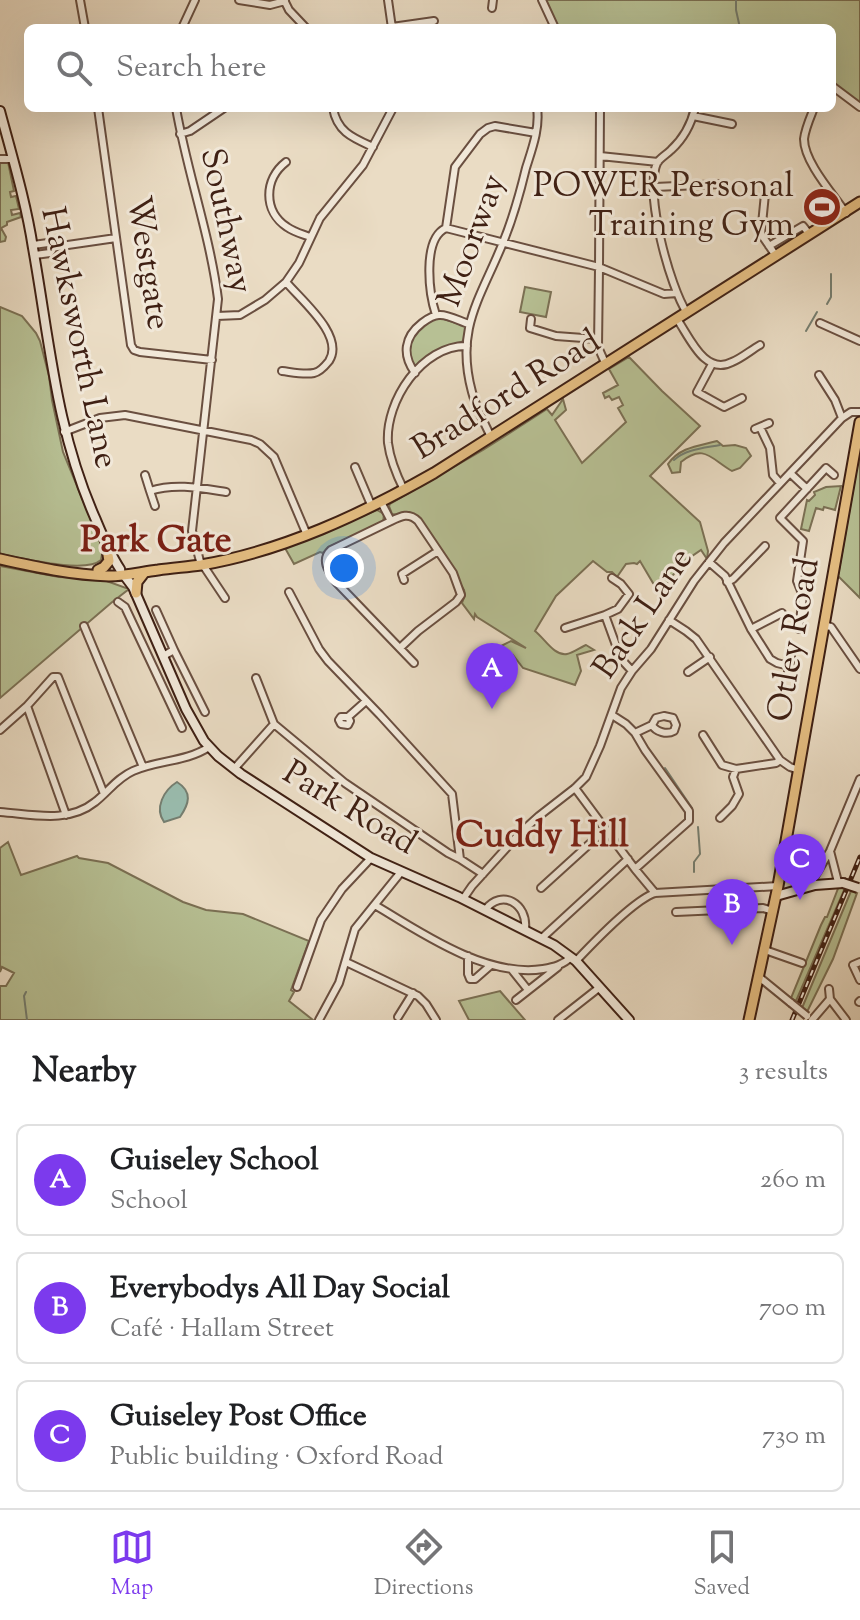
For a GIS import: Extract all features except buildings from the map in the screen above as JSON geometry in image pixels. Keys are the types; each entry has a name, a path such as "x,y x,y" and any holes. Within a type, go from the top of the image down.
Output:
{"main road":[{"name":"Hawksworth Lane","path":"0,111 35,255 64,432 83,489 122,572"},
{"name":"Bradford Road","path":"122,572 202,565 266,548 307,535 404,490 860,202"},
{"name":"Otley Road","path":"749,1020 765,950 769,910 779,882 860,422"},
{"path":"83,573 98,570 109,561 106,543"},
{"path":"0,559 47,570 111,576 122,572"},
{"path":"98,570 122,572"},
{"name":"Park Road","path":"122,572 132,584 181,698 209,747 234,769 371,858 542,938 573,959 629,1020"},
{"path":"136,593 137,582 149,572"},
{"path":"779,882 793,893 809,886 840,882 859,888"}],"street":[{"path":"80,0 84,24"},
{"path":"184,24 195,0"},
{"path":"239,0 270,5 284,1 302,24"},
{"path":"388,0 391,24"},
{"path":"542,0 553,24"},
{"path":"416,24 434,21"},
{"path":"836,89 860,107"},
{"name":"Westgate","path":"99,112 132,348 140,352 212,360"},
{"name":"Southway","path":"177,112 217,287 217,316 192,531 202,565"},
{"path":"180,134 190,131 218,112"},
{"path":"334,112 344,132 373,147"},
{"path":"217,316 240,315 286,282 328,206 373,147 391,112"},
{"name":"Moorway","path":"491,437 471,390 467,346 469,324 503,242 525,175 538,123 537,112"},
{"path":"600,112 597,339 606,365"},
{"path":"687,313 677,293 656,216 658,162 682,139 694,112 732,124"},
{"path":"813,112 804,139 807,154 846,213"},
{"path":"446,228 455,167 480,134 495,126 536,133"},
{"path":"600,156 658,162"},
{"path":"0,159 13,159"},
{"path":"286,162 279,167 271,182 271,207 288,228 310,237"},
{"path":"655,187 722,184"},
{"path":"765,194 761,234 776,256"},
{"path":"769,246 803,226 810,235"},
{"path":"436,315 430,276 431,249 437,233 446,228 599,268 664,294 677,293"},
{"path":"33,245 48,243 54,247 116,238"},
{"path":"35,255 50,253 54,247"},
{"path":"282,371 316,373 327,364 333,352 328,330 286,282"},
{"path":"415,373 407,356 408,339 420,325 436,315 469,324"},
{"path":"531,319 530,328 556,336 597,339"},
{"path":"677,319 705,360 712,364 721,366 731,363 760,345"},
{"path":"820,323 860,341"},
{"path":"404,490 391,455 388,433 398,399 415,373 429,360 446,349 467,346"},
{"path":"712,364 697,392 724,407 742,398"},
{"path":"818,375 835,400 842,418"},
{"name":"Back Lane","path":"463,899 519,834 575,788 588,772 621,688 709,562 842,418 851,412 860,412"},
{"path":"64,432 100,418 125,415 251,440 269,451 278,465 307,535"},
{"path":"769,423 758,428 770,448 773,475 780,483"},
{"path":"355,467 376,504 391,521"},
{"path":"799,629 803,596 797,581 803,541 780,518 826,468 834,475"},
{"path":"790,473 807,489"},
{"path":"145,475 155,506"},
{"path":"150,491 169,486 226,492"},
{"path":"400,648 461,595 453,573 414,517 402,516 334,548 327,554 326,561 336,582 414,663"},
{"path":"727,582 765,546"},
{"path":"404,580 402,574 438,551"},
{"path":"709,562 723,573 770,659 789,669 791,656"},
{"path":"202,565 225,598"},
{"path":"612,578 629,594"},
{"path":"289,592 319,649 337,673 452,794 460,859"},
{"path":"629,594 637,594"},
{"path":"565,628 618,609 629,594"},
{"path":"118,602 125,607 182,728"},
{"path":"156,610 205,712"},
{"path":"575,613 579,622"},
{"path":"751,629 782,613"},
{"path":"605,615 621,659 632,671"},
{"path":"669,620 691,634 710,657 780,760 799,770"},
{"path":"135,628 148,622"},
{"path":"823,625 831,627 860,669"},
{"path":"84,626 143,767"},
{"path":"163,656 174,650"},
{"path":"688,672 710,657"},
{"path":"0,730 53,677 58,677 104,794"},
{"path":"256,678 274,724 376,806 483,874"},
{"path":"170,703 181,698"},
{"path":"348,717 366,701"},
{"path":"27,706 66,815"},
{"path":"612,715 635,733 689,811 689,821 635,869"},
{"path":"234,769 274,724"},
{"path":"635,733 652,725"},
{"path":"703,735 722,765 736,769 780,760"},
{"path":"0,812 44,817 66,815 91,806 125,775 143,767 190,756 209,747"},
{"path":"720,818 739,794 733,777 736,769"},
{"path":"809,886 830,851 860,779"},
{"path":"575,788 655,893"},
{"path":"541,888 606,829"},
{"path":"830,851 840,882"},
{"path":"297,987 321,920 342,889 371,858"},
{"path":"542,938 628,859"},
{"path":"319,1020 339,983 355,929 401,872"},
{"path":"375,905 468,956 512,970 533,971 573,959 636,904 655,893 779,882"},
{"path":"485,910 495,901 512,901 523,912 525,929"},
{"path":"676,912 769,910"},
{"path":"731,913 769,910"},
{"path":"765,950 802,963"},
{"path":"468,956 470,979 475,979 491,965"},
{"path":"346,962 413,993 423,1000 436,1020"},
{"path":"860,962 853,965 860,980"},
{"path":"516,1000 560,965"},
{"path":"512,970 528,990"},
{"path":"759,977 810,1019 830,999"},
{"path":"558,1020 600,987"},
{"path":"829,989 830,999 846,1020"},
{"path":"398,1017 413,993"}],"shaded area":[{"path":"542,0 860,0 860,103 836,86 836,24 556,24"},
{"path":"0,161 8,162 14,191 10,192 11,197 16,196 19,209 11,210 12,215 20,213 21,217 1,228 6,237 5,241 0,242"},
{"path":"525,287 551,292 546,317 520,312"},
{"path":"0,307 22,316 40,341 63,452 103,549 101,560 93,564 53,564 0,554"},
{"path":"438,317 465,326 464,341 444,348 414,367 409,351 413,337 423,325"},
{"path":"629,357 700,426 650,476 700,522 708,551 707,559 701,550 682,563 662,590 653,583 640,561 626,564 617,577 593,561 556,596 535,631 562,654 586,645 594,650 577,655 581,671 575,685 523,668 513,655 507,658 501,646 511,641 526,648 475,614 474,619 462,603 464,590 420,520 409,512 392,514 389,506 547,409 552,415 563,399 566,410 555,420 582,463 626,422 618,408 623,405 619,397 612,400 609,396 605,398 603,393 618,385 609,369"},
{"path":"717,441 723,446 746,448 751,456 740,468 732,471 707,455 696,454 681,462 680,472 672,473 668,464 678,454"},
{"path":"860,450 860,598 838,576"},
{"path":"841,486 835,510 816,508 809,531 801,529 807,500 815,495 814,492"},
{"path":"377,510 384,514 383,523 328,547 323,553 294,564 285,548"},
{"path":"0,566 59,577 101,579 129,589 0,698"},
{"path":"177,782 187,794 186,807 180,817 164,822 160,805 168,790"},
{"path":"8,842 21,875 77,856 108,863 183,902 206,910 243,914 309,941 289,1001 313,1020 0,1020 0,986 6,986 14,973 2,967 0,972 0,848"},
{"path":"839,886 845,888 796,1001 791,998"},
{"path":"851,891 857,893 833,959 807,1012 802,1008"},
{"path":"500,991 525,1020 469,1020 459,1001"}],"waterway":[{"path":"736,0 739,24"},
{"path":"827,304 831,297 831,274"},
{"path":"806,331 817,312"},
{"path":"674,460 690,451 720,445"},
{"path":"665,768 692,808"},
{"path":"694,872 694,862 700,854 698,827"},
{"path":"26,992 27,1020"}],"railway":[{"path":"792,1020 860,857"}],"place":[{"name":"POWER Personal Training Gym","path":"822,207"},
{"name":"Guiseley School","path":"492,709"},
{"name":"Guiseley Post Office","path":"800,900"},
{"name":"Everybodys All Day Social","path":"732,945"}],"district":[{"name":"Park Gate","path":"156,542"},
{"name":"Cuddy Hill","path":"542,837"}]}
